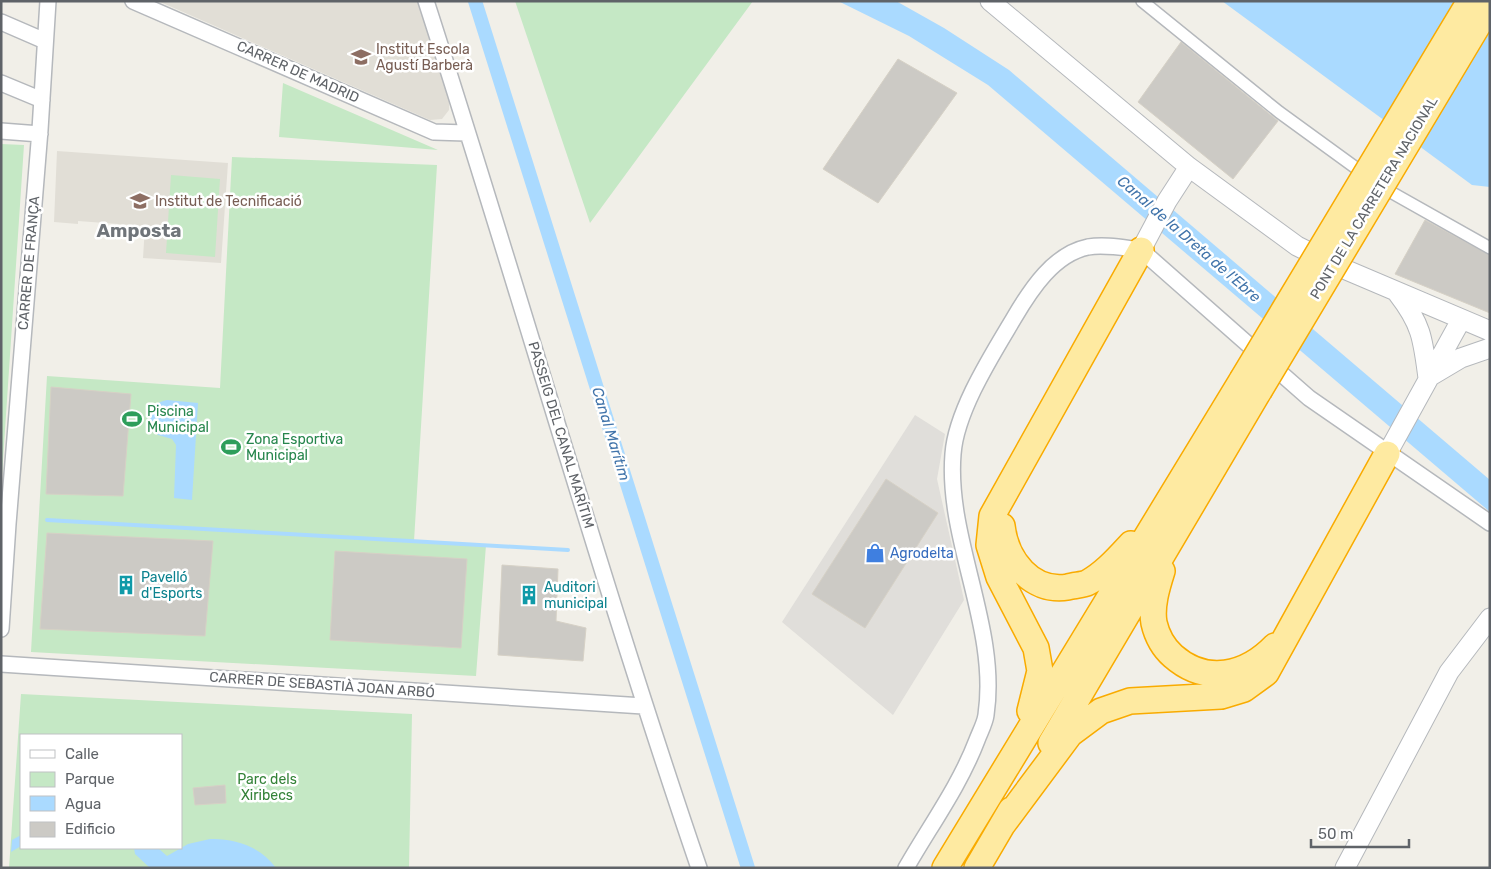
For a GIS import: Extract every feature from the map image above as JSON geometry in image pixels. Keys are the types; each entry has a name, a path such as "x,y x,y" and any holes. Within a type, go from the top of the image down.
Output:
{"highway":[{"name":"PONT DE LA CARRETERA NACIONAL","path":"1251,386 1470,1"},
{"name":"PONT DE LA CARRETERA NACIONAL","path":"1251,386 1490,5"},
{"path":"1012,755 1035,698 1040,671 1036,648 999,577 989,545 992,516 1145,242"},
{"path":"945,868 1012,755 1165,508 1251,386"},
{"path":"977,868 1172,539 1251,386"},
{"path":"1003,824 1070,734 1101,711 1130,701 1221,696 1244,689 1266,673 1390,449"},
{"path":"1009,486 1001,518 1004,542 1015,564 1033,581 1055,589 1086,583 1104,570 1165,508"},
{"path":"1172,539 1154,597 1154,623 1164,647 1185,666 1203,674 1232,673 1266,655 1289,631"}],"street":[{"name":"CARRER DE FRANÇA","path":"1,629 4,524 40,134 48,1"},
{"name":"CARRER DE MADRID","path":"132,1 434,132 466,132"},
{"name":"PASSEIG DEL CANAL MARÍTIM","path":"426,1 603,568 644,706 699,868"},
{"path":"990,1 1189,167 1297,246 1396,292 1490,331"},
{"path":"1142,1 1280,112 1392,194 1490,248"},
{"path":"1,22 45,41"},
{"path":"1,83 42,100"},
{"path":"1,131 40,134"},
{"path":"1145,242 1167,201 1189,167"},
{"path":"906,868 968,763 986,717 989,686 987,656 954,494 952,455 960,419 1022,304 1049,270 1073,252 1089,247 1145,242 1309,398 1390,449 1490,523"},
{"path":"1396,292 1412,312 1422,333 1428,378"},
{"path":"1390,449 1461,320"},
{"path":"1428,378 1461,358 1490,348"},
{"path":"1345,868 1449,672 1490,618"},
{"name":"CARRER DE SEBASTIÀ JOAN ARBÓ","path":"1,664 644,706"}],"shaded area":[{"name":"Institut Escola Agustí Barberà","path":"158,1 420,1 449,101 449,110 442,119 430,120"},
{"name":"Institut de Tecnificació","path":"57,151 228,163 221,263 143,258 145,226 78,221 78,224 54,222"},
{"path":"915,415 945,434 937,479 964,600 893,715 782,622"}],"green space":[{"path":"515,1 753,1 590,223"},
{"path":"283,83 438,150 279,137"},
{"path":"1,144 24,145 1,490"},
{"name":"Zona Esportiva Municipal","path":"232,157 437,165 414,541 486,545 476,676 31,652 47,376 220,388"},
{"path":"171,175 220,179 215,257 166,253"},
{"name":"Parc dels Xiribecs","path":"21,694 412,714 409,868 9,868"}],"water":[{"name":"Canal de la Dreta de l'Ebre","path":"838,1 896,1 944,28 1009,70 1490,480 1490,512 988,85 909,36"},
{"path":"1222,1 1490,1 1490,187 1472,185"},
{"path":"167,400 198,403 192,500 174,498 176,445 172,439 158,435 150,424 150,415 153,408"},
{"path":"20,836 20,847 11,852 12,840"},
{"path":"210,839 238,842 263,854 276,868 150,868 135,854 134,849 159,849 167,856 188,844"}],"building":[{"path":"1181,42 1278,121 1233,179 1138,102"},
{"path":"898,59 957,93 878,203 823,169"},
{"path":"1425,220 1490,255 1490,313 1395,274"},
{"path":"51,387 131,394 123,496 46,494"},
{"name":"Agrodelta","path":"886,479 938,513 865,628 812,594"},
{"name":"Pavelló d'Esports","path":"47,533 213,541 205,636 40,629"},
{"path":"335,551 467,559 461,648 330,640"},
{"name":"Auditori municipal","path":"502,565 558,569 556,621 586,628 583,661 498,655"},
{"path":"225,785 226,803 195,805 193,788"}],"waterway":[{"name":"Canal Marítim","path":"475,1 748,868"},
{"path":"47,520 568,550"},
{"name":"Canal Marítim","path":"638,535 643,533"}],"place":[{"name":"Institut Escola Agustí Barberà","path":"361,57"},
{"name":"Institut de Tecnificació","path":"140,201"},
{"name":"Piscina Municipal","path":"132,419"},
{"name":"Zona Esportiva Municipal","path":"231,447"},
{"name":"Agrodelta","path":"875,553"},
{"name":"Pavelló d'Esports","path":"126,585"},
{"name":"Auditori municipal","path":"529,595"}],"district":[{"name":"Amposta","path":"139,230"}]}
